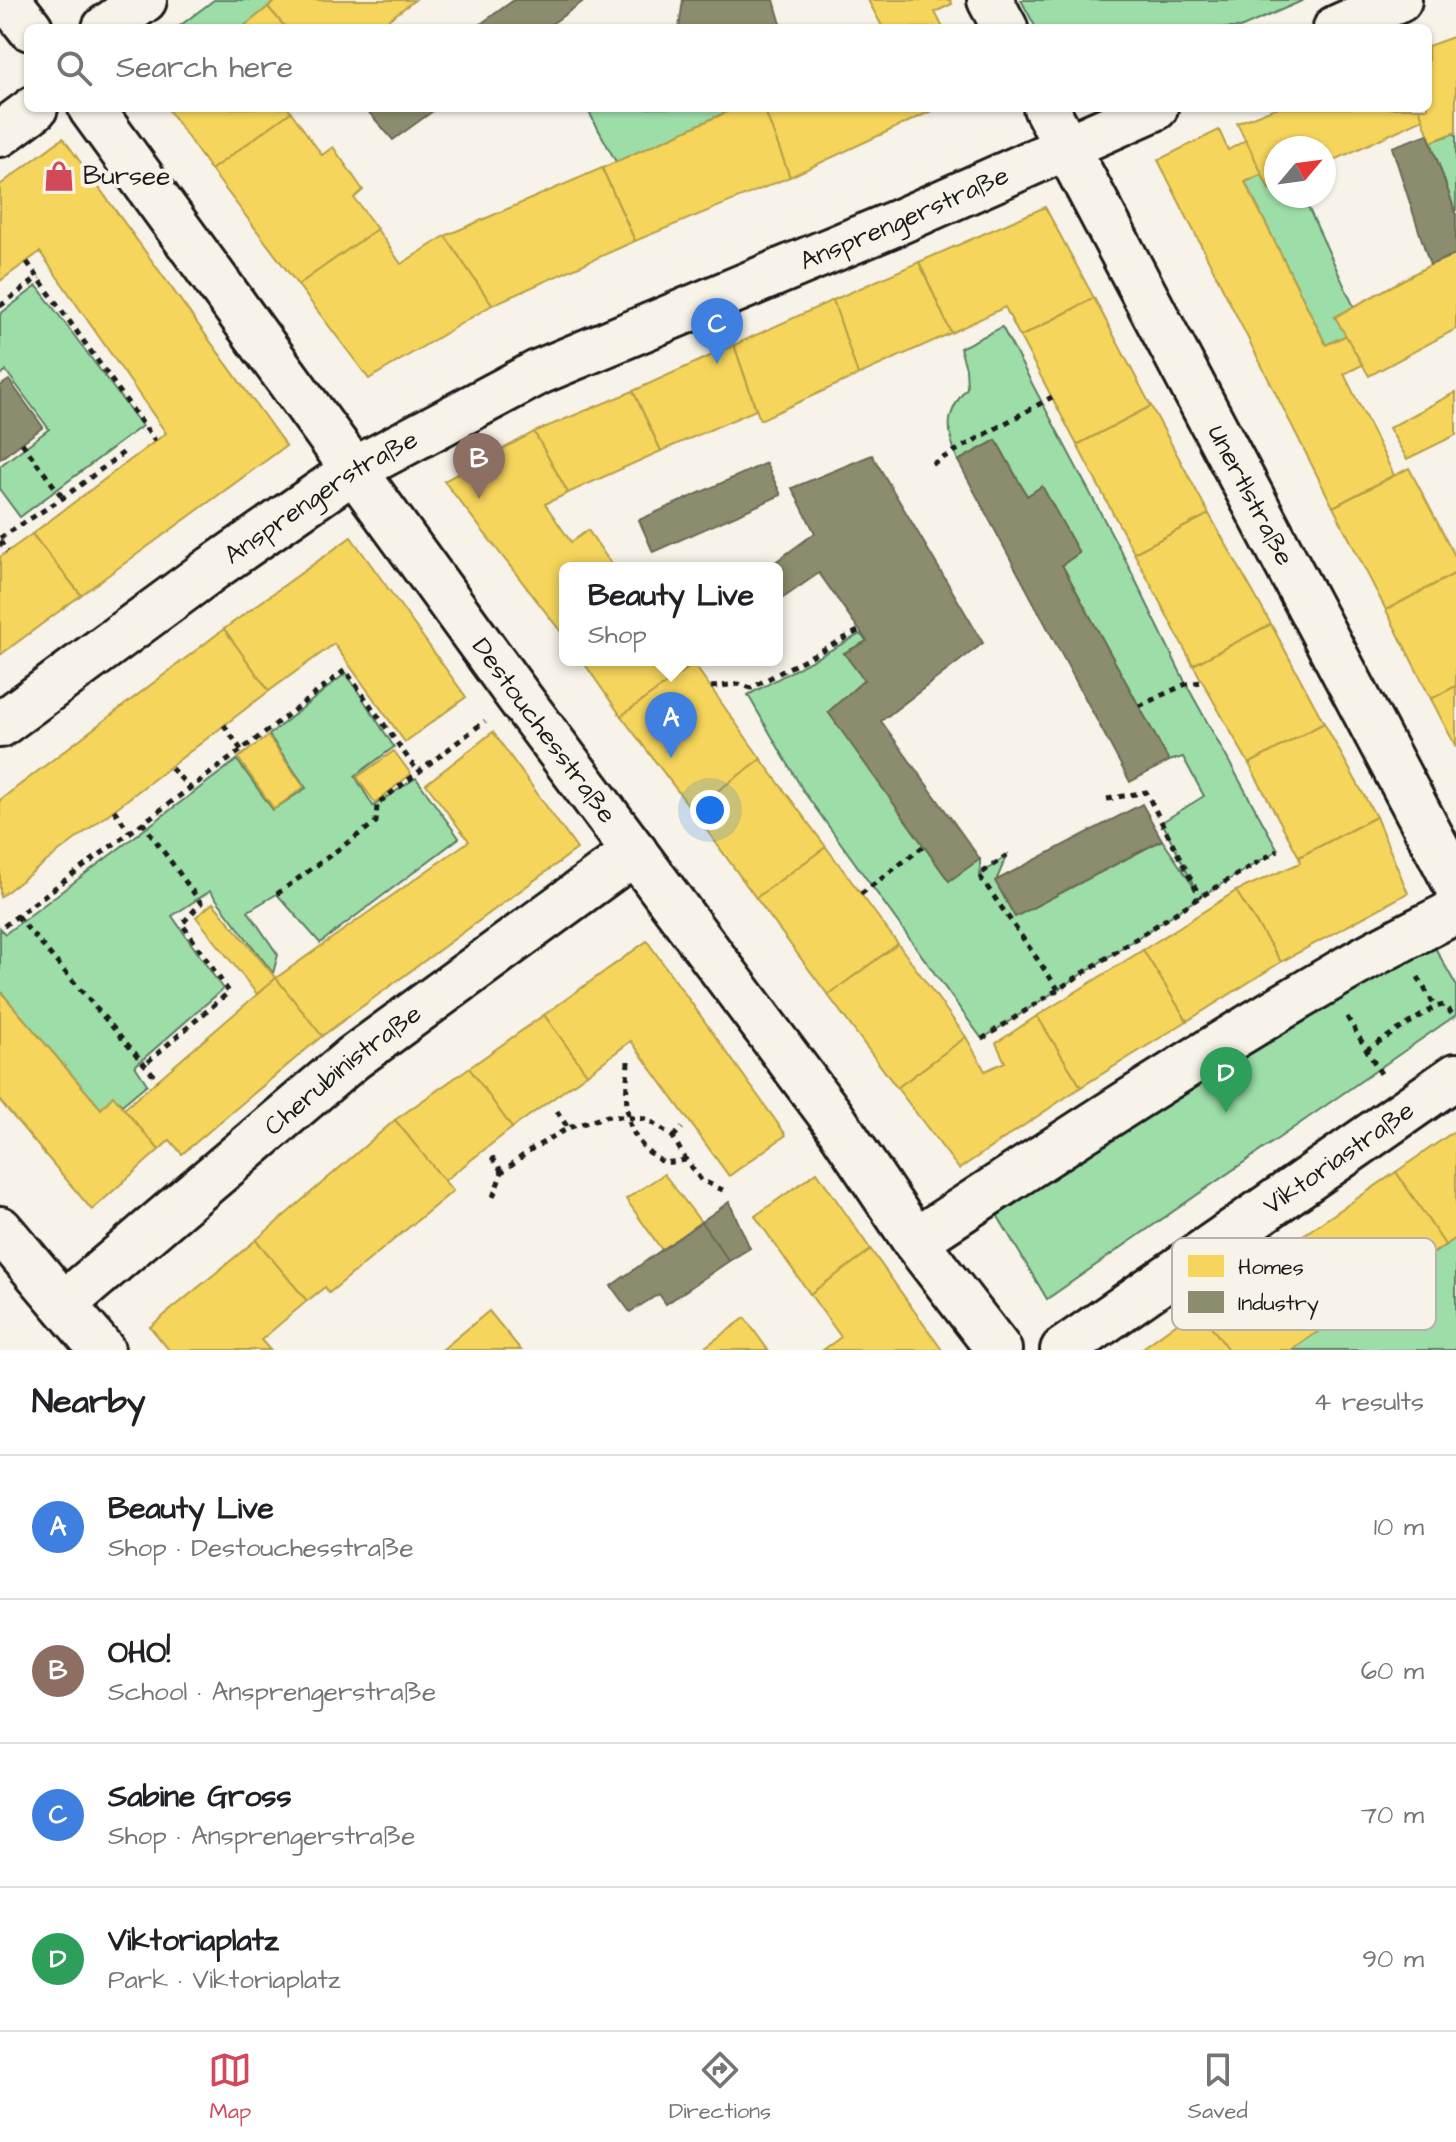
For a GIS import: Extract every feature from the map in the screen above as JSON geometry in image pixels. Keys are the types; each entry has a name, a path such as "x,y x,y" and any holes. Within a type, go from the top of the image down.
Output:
{"street":[{"path":"8,0 27,24"},
{"path":"111,24 144,0"},
{"path":"990,0 1003,24"},
{"path":"1345,24 1399,0"},
{"path":"0,134 30,112"},
{"name":"Destouchesstraße","path":"94,112 518,696 832,1117 915,1241 999,1350"},
{"name":"Unertlstraße","path":"1048,112 1456,884"},
{"name":"Ansprengerstraße","path":"0,725 213,568 354,470 539,372 896,223 1146,112"},
{"name":"Cherubinistraße","path":"64,1304 353,1058 635,852"},
{"path":"915,1241 1107,1115 1325,982 1456,911"},
{"name":"Viktoriastraße","path":"1224,1238 1456,1076"},
{"path":"0,1229 102,1350"},
{"name":"Viktoriastraße","path":"1063,1350 1172,1274"}],"path":[{"path":"27,262 155,441"},
{"path":"0,306 39,277"},
{"path":"932,464 1052,397"},
{"path":"22,443 63,498"},
{"path":"7,552 0,539 63,498 128,449"},
{"path":"711,687 739,684 751,688 860,630"},
{"path":"4,926 129,831 242,751 345,670 418,772"},
{"path":"1139,706 1186,684 1202,682"},
{"path":"277,894 376,822 377,804 518,696"},
{"path":"224,725 242,751"},
{"path":"171,768 190,788"},
{"path":"1107,799 1146,792 1200,897"},
{"path":"114,810 129,831"},
{"path":"142,822 201,903 182,924 229,992 145,1064"},
{"path":"861,894 924,846"},
{"path":"982,1039 1278,850"},
{"path":"1007,855 979,875 1058,989"},
{"path":"17,916 158,1080"},
{"path":"1413,969 1435,1007"},
{"path":"1325,982 1383,1077"},
{"path":"1366,1050 1435,1007 1444,1005 1456,1018"},
{"path":"628,1061 627,1116 630,1130 647,1152 664,1163 686,1160"},
{"path":"557,1111 568,1128"},
{"path":"493,1197 502,1172 530,1150 568,1128 608,1116 647,1119 673,1137 701,1180 727,1192"},
{"path":"673,1137 682,1128"},
{"path":"492,1157 502,1172"}],"green space":[{"path":"214,0 277,0 247,24 182,24"},
{"path":"1021,0 1304,0 1249,24 1034,24"},
{"path":"589,112 727,112 616,162"},
{"path":"1456,135 1456,214 1431,142"},
{"path":"1262,174 1264,208 1309,208 1354,307 1335,317 1347,335 1326,345 1245,182"},
{"path":"37,286 142,426 20,517 0,490 0,466 49,429 6,371 0,375 0,314"},
{"path":"1002,327 1125,559 1186,684 1278,850 982,1039 804,792 748,695 860,634 867,641 844,653 864,680 924,846 948,880 980,859 980,875 1007,855 996,881 1015,917 1162,840 1196,890 1162,822 1204,796 1183,757 1169,761 1062,565 1079,553 1042,487 1027,496 996,440 958,461 954,450 950,431 951,414 967,388 966,368 960,348"},
{"path":"346,673 394,747 355,776 373,806 416,778 459,838 320,943 277,894 248,911 278,955 273,973 210,891 172,916 223,989 135,1066 147,1084 122,1105 113,1097 101,1109 0,991 0,928 5,934 237,760 273,810 306,788 269,735"},
{"path":"1429,937 1456,985 1456,1015 1047,1299 993,1208"},
{"path":"1456,1238 1456,1350 1291,1350 1320,1330 1436,1330 1436,1252"}],"building: Homes":[{"path":"277,0 415,0 382,24 283,24 268,7"},
{"path":"868,0 950,0 952,4 935,12 941,24 881,24"},
{"path":"268,7 283,24 247,24"},
{"path":"1456,36 1456,132 1431,142 1420,112 1432,112 1432,45"},
{"path":"170,112 291,112 211,170"},
{"path":"291,112 322,155 333,147 363,190 354,198 377,229 298,285 211,170"},
{"path":"727,112 766,112 790,177 635,241 602,168"},
{"path":"768,112 929,112 790,177"},
{"path":"1265,112 1420,112 1423,119 1336,159 1336,136 1264,136 1264,179 1237,123"},
{"path":"1219,130 1228,150 1246,140 1262,174 1245,182 1326,345 1347,335 1362,365 1344,374 1394,475 1333,507 1158,160"},
{"path":"63,138 286,446 81,595 32,534 166,433 40,252 0,281 0,185"},
{"path":"602,168 635,241 492,305 445,236"},
{"path":"1045,207 1094,298 1020,337 1005,307 951,333 919,262"},
{"path":"377,229 401,264 445,236 492,305 369,379 298,285"},
{"path":"1456,254 1456,329 1369,376 1335,317"},
{"path":"919,262 951,333 858,375 833,300"},
{"path":"1094,298 1151,406 1077,445 1020,337"},
{"path":"833,300 858,375 760,420 734,345"},
{"path":"734,345 756,410 661,451 633,391"},
{"path":"633,391 661,451 568,493 534,432"},
{"path":"1456,392 1456,435 1407,459 1389,428"},
{"path":"1151,406 1209,514 1134,553 1077,445"},
{"path":"534,432 568,493 545,504 571,542 588,530 610,562 559,562 559,629 444,481"},
{"path":"1409,468 1456,558 1456,573 1386,610 1333,507"},
{"path":"1209,514 1271,624 1193,665 1134,553"},
{"path":"32,534 81,595 0,655 0,557"},
{"path":"351,537 466,697 405,742 334,644 269,691 224,629"},
{"path":"1456,573 1456,686 1431,699 1386,610"},
{"path":"1271,624 1324,723 1249,764 1193,665"},
{"path":"224,629 269,691 0,897 0,800"},
{"path":"586,666 683,666 686,670 621,716"},
{"path":"695,666 761,759 692,810 621,716"},
{"path":"1456,686 1456,747 1431,699"},
{"path":"1324,723 1376,817 1299,857 1249,764"},
{"path":"493,732 577,849 322,1036 276,978 469,841 426,784"},
{"path":"268,736 304,787 274,809 238,758"},
{"path":"394,751 411,774 375,803 357,777"},
{"path":"761,759 826,847 756,898 692,810"},
{"path":"1376,817 1408,893 1281,962 1236,891 1300,863 1299,857"},
{"path":"826,847 898,944 828,995 756,898"},
{"path":"1236,891 1281,962 1187,1021 1143,950"},
{"path":"213,903 276,978 257,994 196,917"},
{"path":"647,941 786,1135 729,1176 631,1041 587,1074 544,1015"},
{"path":"898,944 966,1037 897,1088 828,995"},
{"path":"1143,950 1187,1021 1081,1087 1037,1016"},
{"path":"276,978 322,1036 182,1154 170,1140 159,1150 124,1109"},
{"path":"0,991 101,1109 113,1096 159,1150 92,1210 0,1101"},
{"path":"544,1015 587,1074 512,1128 469,1068"},
{"path":"1037,1016 1081,1087 959,1169 897,1088 966,1037 985,1071 1005,1062 996,1043"},
{"path":"469,1068 512,1128 444,1181 395,1120"},
{"path":"395,1120 453,1191 329,1293 325,1287 307,1301 256,1240"},
{"path":"1456,1130 1456,1238 1445,1245 1396,1172"},
{"path":"817,1172 871,1250 810,1294 755,1216"},
{"path":"1396,1172 1445,1245 1436,1251 1436,1238 1299,1238"},
{"path":"664,1174 701,1222 662,1250 626,1199"},
{"path":"256,1240 307,1301 261,1340 270,1350 169,1350 150,1327"},
{"path":"871,1250 942,1350 823,1350 841,1337 810,1294"},
{"path":"489,1311 521,1350 442,1350"},
{"path":"745,1318 768,1350 701,1350"},
{"path":"1172,1327 1172,1330 1214,1330 1228,1350 1140,1350"},
{"path":"1214,1330 1320,1330 1291,1350 1228,1350"}],"building: Industry":[{"path":"514,0 585,0 552,24 481,24"},
{"path":"683,0 774,0 781,24 680,24"},
{"path":"368,112 432,112 393,140"},
{"path":"1428,134 1456,214 1456,254 1430,265 1392,147"},
{"path":"9,380 43,427 0,459 0,386"},
{"path":"996,440 1027,496 1042,486 1079,553 1062,565 1169,761 1130,782 958,461"},
{"path":"872,455 983,643 881,721 980,859 949,881 828,712 864,680 844,653 867,641 819,573 783,598 783,562 775,562 815,533 792,488"},
{"path":"766,463 781,495 653,552 639,520"},
{"path":"1142,804 1162,840 1015,917 995,881"},
{"path":"729,1202 750,1248 729,1261 701,1222"},
{"path":"701,1222 729,1261 666,1304 659,1294 630,1312 611,1286"}],"place":[{"name":"Bursee","path":"59,176"},
{"name":"Sabine Gross","path":"717,364"},
{"name":"OHO!","path":"479,499"},
{"name":"Beauty Live","path":"671,758"},
{"name":"Viktoriaplatz","path":"1226,1113"}]}
